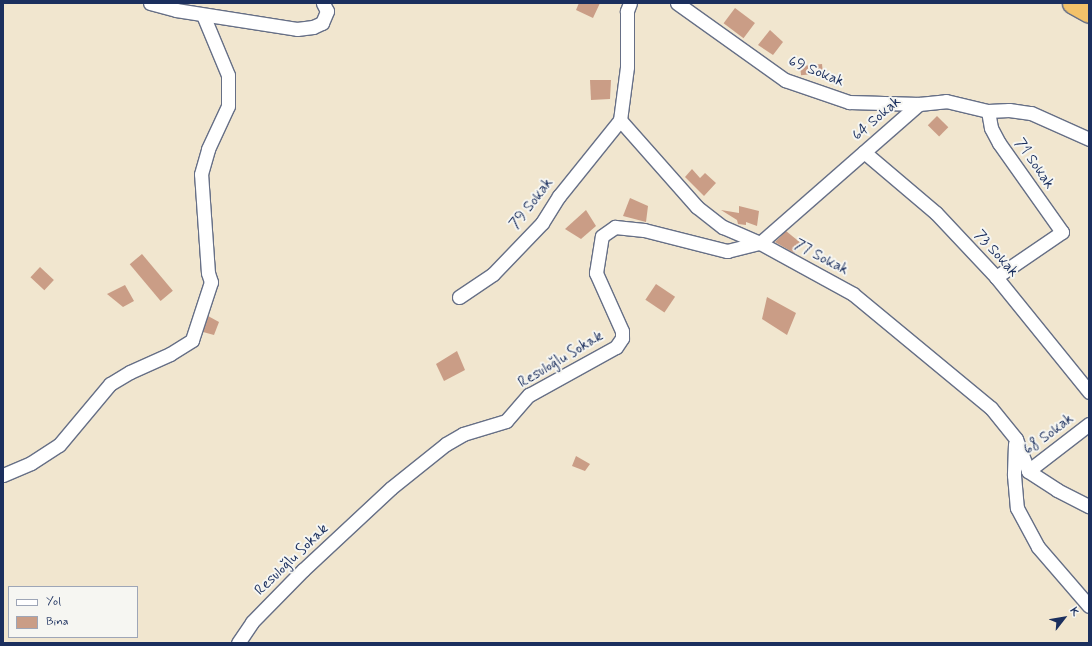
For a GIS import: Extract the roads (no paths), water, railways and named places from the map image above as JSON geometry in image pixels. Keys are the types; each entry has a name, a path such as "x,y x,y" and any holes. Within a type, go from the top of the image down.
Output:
{"highway":[{"path":"1073,3 1089,12"}],"street":[{"path":"150,3 204,14 297,29 313,28 325,18 327,11 323,3"},
{"path":"620,120 627,68 627,11 630,3"},
{"name":"69 Sokak","path":"677,3 785,80 849,102 919,104"},
{"path":"3,474 32,464 59,445 110,384 130,372 170,354 192,340 211,282 208,273 201,174 208,149 228,106 228,75 204,14"},
{"name":"64 Sokak","path":"760,243 919,104 946,101 988,111 1009,110 1031,113 1089,139"},
{"name":"71 Sokak","path":"988,111 991,128 999,143 1062,232 996,277"},
{"name":"77 Sokak","path":"620,120 697,207 723,227 760,243 853,294 991,408 1016,439 1028,471"},
{"name":"79 Sokak","path":"459,297 493,274 542,223 559,196 620,120"},
{"name":"73 Sokak","path":"864,152 936,213 996,277 1089,392"},
{"name":"Resuloğlu Sokak","path":"238,643 252,622 303,570 391,488 446,444 463,434 506,421 529,395 616,347 622,338 622,331 596,272 602,236 616,227 644,230 727,251 760,243"},
{"name":"68 Sokak","path":"1028,471 1089,424"},
{"path":"1016,439 1014,475 1017,508 1038,547 1089,606"},
{"path":"1028,471 1057,490 1089,506"}]}
